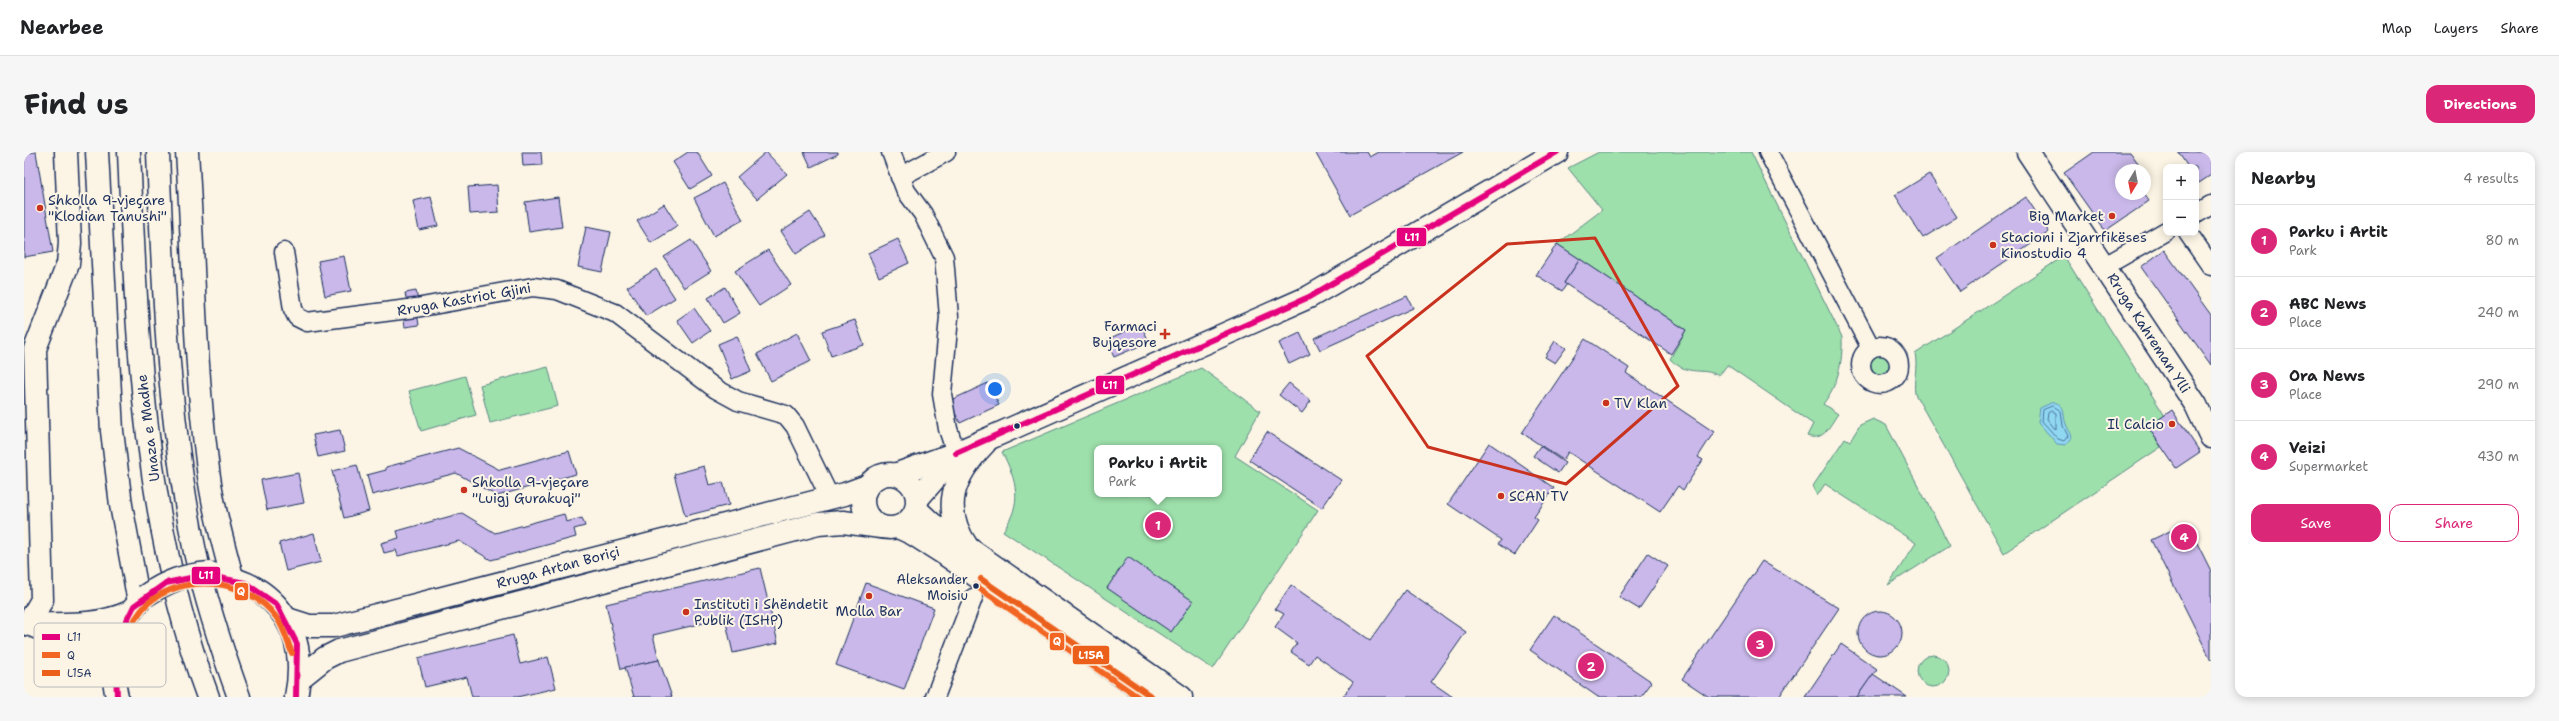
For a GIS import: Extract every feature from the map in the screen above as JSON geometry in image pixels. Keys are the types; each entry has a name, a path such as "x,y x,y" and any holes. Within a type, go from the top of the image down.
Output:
{"main road":[{"path":"26,623 42,600 35,349 68,264 70,244 66,152"},
{"path":"97,152 112,431 138,603"},
{"name":"Unaza e Madhe","path":"129,152 141,370 150,464 168,561 192,655 208,697"},
{"path":"158,152 167,348 181,471 196,553 218,639 239,697"},
{"path":"187,152 199,390 205,448 219,528 232,577"},
{"path":"1152,697 943,553 912,534 873,522 863,508 863,496 867,486 875,478 886,474 897,474 956,453 1309,297 1557,152"},
{"name":"Rruga Kahreman Ylli","path":"2034,154 2196,405 2211,437"},
{"path":"968,548 958,533 953,520 952,498 961,472 990,438"},
{"path":"889,527 912,518 917,504 956,453"},
{"path":"897,474 907,479 914,488 917,504 932,524 1181,697"},
{"name":"Rruga Artan Boriçi","path":"287,619 309,626 334,626 830,498 867,486"},
{"name":"Rruga Artan Boriçi","path":"298,687 324,658 343,650 766,537 831,522 889,527"},
{"name":"Rruga Artan Boriçi","path":"95,623 112,620 165,583 187,575 210,573 232,577 265,594 287,619 299,650 298,687"},
{"name":"Rruga Artan Boriçi","path":"125,623 138,603"},
{"name":"Rruga Artan Boriçi","path":"115,687 117,697"}],"street":[{"path":"891,152 906,191 923,214 944,257 949,317 942,394 948,429 956,453"},
{"path":"900,177 946,152"},
{"path":"1768,152 1870,348"},
{"path":"2199,212 2211,205"},
{"path":"2105,266 2163,233"},
{"path":"2190,236 2211,266"},
{"name":"Rruga Kastriot Gjini","path":"284,252 292,309 297,317 307,322 416,308 533,287 557,290 615,313 716,389 738,401 786,415 795,426 830,498"},
{"path":"935,697 973,598"}],"highlighted area":[{"path":"1595,238 1678,386 1566,484 1428,447 1367,356 1507,244"}],"green space":[{"path":"1599,152 1751,152 1842,337 1842,355 1836,381 1823,404 1838,414 1826,432 1818,437 1807,436 1813,424 1727,365 1719,376 1713,373 1689,370 1677,365 1670,359 1686,330 1557,244 1602,210 1568,168"},
{"path":"2064,256 2165,416 2148,427 2161,447 2004,553 1915,394 1915,354"},
{"path":"1879,355 1887,358 1890,366 1887,374 1879,377 1871,374 1868,366 1871,358"},
{"path":"548,367 558,406 490,423 480,385"},
{"path":"1201,368 1260,411 1235,456 1318,510 1213,669 1003,531 1013,511 1016,492 1002,452"},
{"path":"465,376 476,415 421,431 409,391"},
{"path":"1873,419 1886,425 1950,546 1888,585 1916,543 1825,484 1817,496 1813,486 1845,438 1850,441 1860,425"},
{"path":"1933,655 1939,656 1946,662 1949,671 1948,677 1942,684 1933,687 1927,686 1920,680 1917,671 1918,665 1924,658"}],"water":[{"path":"2053,402 2062,407 2066,425 2072,436 2066,445 2057,444 2038,422 2040,408"}],"building":[{"path":"36,152 53,252 24,257 24,153"},
{"path":"522,152 541,152 542,165 523,166"},
{"path":"688,152 697,152 712,176 690,189 673,162"},
{"path":"766,152 787,174 757,199 737,177"},
{"path":"804,152 838,152 838,154 811,167"},
{"path":"1315,152 1367,152 1370,157 1379,152 1463,152 1350,215"},
{"path":"2094,152 2130,152 2138,163 2115,164 2115,200 2149,201 2105,231 2064,173"},
{"path":"2178,152 2211,152 2211,175 2199,183 2199,164 2186,164"},
{"path":"1929,174 1957,217 1923,238 1895,195"},
{"path":"723,183 743,220 714,236 694,198"},
{"path":"497,185 499,212 470,214 468,187"},
{"path":"431,197 438,226 419,230 413,201"},
{"path":"558,197 562,227 529,232 525,202"},
{"name":"Stacioni i Zjarrfikëses Kinostudio 4","path":"2026,197 2049,232 1960,292 1937,258"},
{"path":"664,204 678,226 651,243 637,221"},
{"path":"810,212 825,235 796,254 781,231"},
{"path":"586,227 611,232 602,272 578,267"},
{"path":"898,239 909,263 879,277 868,253"},
{"path":"691,240 711,271 684,288 664,257"},
{"path":"1557,244 1580,259 1564,283 1567,284 1562,291 1536,275"},
{"path":"768,250 791,285 759,306 735,271"},
{"path":"2164,250 2211,315 2211,365 2141,267"},
{"path":"344,256 351,291 325,296 318,261"},
{"path":"1580,259 1686,330 1671,354 1564,283"},
{"path":"656,269 675,298 646,316 627,287"},
{"path":"725,287 740,313 723,323 708,298"},
{"path":"416,291 418,301 407,303 405,293"},
{"path":"1407,296 1413,308 1320,350 1314,338"},
{"path":"694,308 710,331 693,343 677,320"},
{"path":"417,313 419,325 405,327 403,315"},
{"path":"855,320 864,345 831,356 822,331"},
{"path":"1141,324 1149,342 1114,357 1106,340"},
{"path":"797,333 811,361 771,381 757,354"},
{"path":"1300,333 1310,354 1289,364 1279,343"},
{"path":"737,336 751,371 732,379 718,344"},
{"name":"TV Klan","path":"1585,339 1629,368 1626,373 1714,432 1698,457 1703,460 1683,490 1678,486 1660,512 1568,452 1563,460 1522,433"},
{"path":"1555,341 1566,348 1555,363 1545,357"},
{"path":"988,383 999,405 960,423 949,401"},
{"path":"1289,383 1311,401 1302,413 1279,395"},
{"path":"2172,410 2200,452 2176,468 2148,427"},
{"path":"340,430 345,451 318,457 313,435"},
{"path":"1267,432 1341,480 1322,508 1249,460"},
{"name":"SCAN TV","path":"1489,443 1554,488 1534,517 1538,520 1515,555 1498,544 1501,540 1448,504"},
{"path":"1540,446 1565,463 1558,473 1533,456"},
{"path":"458,448 500,470 569,451 576,474 497,496 456,473 372,495 367,475 386,470 386,467"},
{"path":"357,465 369,511 344,518 332,471"},
{"path":"704,466 709,485 723,482 729,505 685,516 674,474"},
{"path":"298,473 304,503 267,510 261,480"},
{"path":"462,513 495,533 564,514 566,522 582,518 585,526 574,529 576,537 491,560 459,541 398,556 396,550 384,553 381,543 399,538 397,531"},
{"path":"2187,523 2211,571 2211,660 2151,540"},
{"path":"314,533 321,562 286,571 279,543"},
{"path":"1648,553 1668,566 1639,609 1619,597"},
{"path":"1128,557 1193,601 1171,632 1107,588"},
{"path":"1762,561 1839,608 1779,697 1709,697 1682,679"},
{"path":"760,568 778,643 733,653 725,618 653,635 659,660 621,669 606,604"},
{"path":"866,583 934,608 904,690 836,665"},
{"path":"1291,585 1370,640 1405,590 1466,632 1431,682 1453,697 1343,697 1353,682 1315,655 1309,664 1291,652 1297,643 1275,627 1284,614 1275,609"},
{"path":"1876,611 1884,611 1889,612 1896,617 1901,624 1901,642 1896,649 1889,654 1876,655 1868,652 1861,645 1858,637 1858,629 1861,621 1868,614"},
{"path":"1554,615 1652,682 1641,697 1598,697 1530,650"},
{"path":"513,635 520,664 548,657 556,688 517,697 472,697 467,677 425,687 418,658"},
{"path":"1841,644 1877,669 1857,697 1805,697"},
{"path":"659,660 672,697 634,697 625,667"},
{"path":"1873,674 1907,697 1857,697"}],"transit line":[{"name":"L11","path":"956,453 1309,297 1557,152"},
{"name":"L11","path":"126,623 134,606 166,583 205,575 245,583 277,605 297,644 296,697"},
{"name":"L15A","path":"981,579 1152,697"},
{"name":"Q","path":"133,623 147,604 162,594 178,587 196,584 214,584 232,587 249,594 264,604 276,617 292,653"},
{"name":"Q","path":"976,586 1138,697"},
{"name":"L11","path":"117,687 117,697"}],"place":[{"name":"Shkolla 9-vjeçare \"Klodian Tanushi\"","path":"40,208"},
{"name":"Big Market","path":"2112,216"},
{"name":"Stacioni i Zjarrfikëses Kinostudio 4","path":"1993,245"},
{"name":"Farmaci Bujqesore","path":"1165,334"},
{"name":"TV Klan","path":"1606,403"},
{"name":"Il Calcio","path":"2172,424"},
{"name":"Shkolla 9-vjeçare \"Luigj Gurakuqi\"","path":"464,490"},
{"name":"SCAN TV","path":"1501,496"},
{"name":"Parku i Artit","path":"1158,525"},
{"name":"Veizi","path":"2184,537"},
{"name":"Aleksander Moisiu","path":"976,586"},
{"name":"Molla Bar","path":"869,596"},
{"name":"Instituti i Shëndetit Publik (ISHP)","path":"686,612"},
{"name":"Ora News","path":"1760,644"},
{"name":"ABC News","path":"1591,666"}]}
